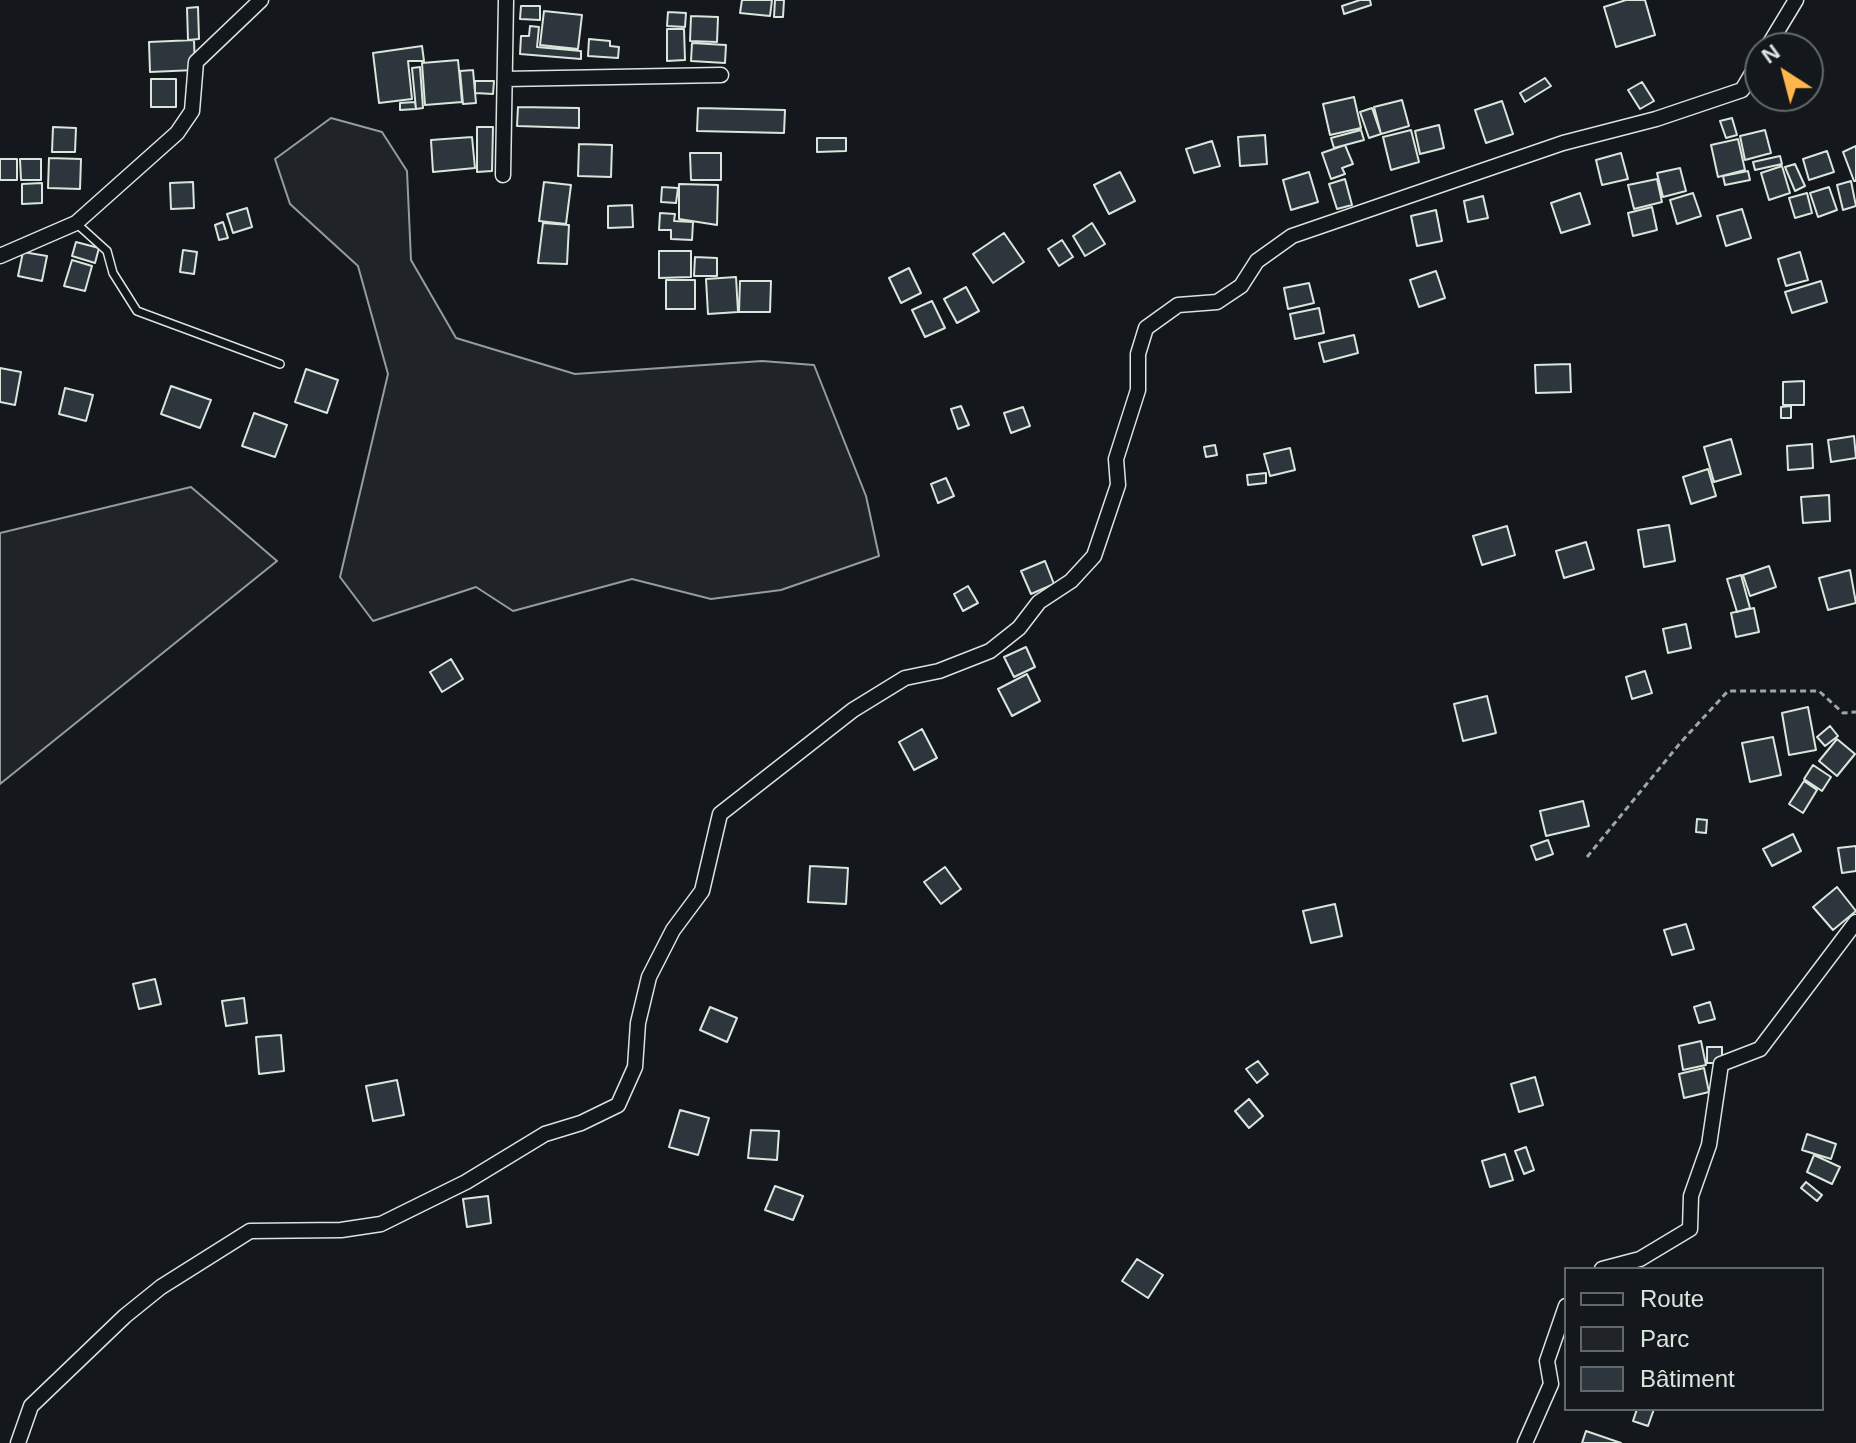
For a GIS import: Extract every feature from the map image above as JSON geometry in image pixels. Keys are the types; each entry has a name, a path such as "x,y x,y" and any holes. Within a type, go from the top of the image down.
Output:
{"street":[{"path":"0,256 76,223 177,133 192,111 196,62 261,0"},
{"path":"503,175 506,0"},
{"path":"1777,32 1796,0"},
{"path":"505,79 721,75"},
{"path":"18,1443 31,1406 125,1316 161,1287 250,1231 341,1230 381,1224 466,1182 545,1134 581,1123 618,1105 635,1067 638,1023 649,977 673,930 702,891 720,814 853,710 905,678 939,671 990,651 1019,628 1039,602 1071,581 1094,556 1118,485 1116,459 1138,390 1138,354 1146,328 1178,305 1217,302 1241,286 1257,261 1292,236 1563,143 1656,119 1742,90 1744,87"},
{"path":"1610,1267 1640,1259 1690,1229 1691,1196 1709,1145 1721,1064 1760,1049 1856,922"},
{"path":"1525,1443 1551,1384 1547,1361 1564,1312"}],"lane":[{"path":"76,223 107,251 113,273 137,311 280,364"}],"path":[{"path":"1587,857 1681,742 1728,691 1819,691 1843,713 1856,712"}],"green space":[{"path":"331,118 382,132 407,171 411,260 456,338 575,374 762,361 814,365 866,496 879,556 781,590 711,599 632,579 513,611 476,587 373,621 340,577 388,374 358,266 290,204 275,159"},
{"path":"191,487 277,561 0,784 0,533"}],"building":[{"path":"742,0 772,0 770,16 740,13"},
{"path":"775,0 784,0 783,17 774,17"},
{"path":"1370,0 1371,5 1344,14 1342,6"},
{"path":"1626,0 1645,0 1655,35 1616,47 1604,7"},
{"path":"521,6 540,6 540,20 520,19"},
{"path":"198,7 199,39 188,40 187,8"},
{"path":"544,11 582,15 578,49 540,45"},
{"path":"668,12 686,13 685,27 667,26"},
{"path":"691,16 718,17 717,42 690,41"},
{"path":"530,26 539,27 537,47 581,51 581,59 520,54 521,36 529,36"},
{"path":"667,29 684,29 685,60 667,61"},
{"path":"589,39 610,41 610,46 619,47 618,58 588,56"},
{"path":"194,40 195,70 150,72 149,42"},
{"path":"692,43 726,45 725,63 691,61"},
{"path":"422,46 424,61 408,61 412,99 379,103 373,53"},
{"path":"458,60 462,102 425,105 422,63"},
{"path":"420,67 423,108 416,109 412,68"},
{"path":"473,70 476,103 463,104 460,71"},
{"path":"1545,78 1551,86 1525,102 1520,93"},
{"path":"151,79 176,79 176,107 151,107"},
{"path":"475,81 494,81 493,94 475,93"},
{"path":"1642,82 1654,101 1640,109 1628,90"},
{"path":"1354,97 1361,128 1330,135 1323,104"},
{"path":"1402,100 1409,126 1381,134 1374,107"},
{"path":"1502,101 1513,134 1486,143 1475,110"},
{"path":"415,102 416,109 400,110 400,103"},
{"path":"518,107 579,108 579,128 517,126"},
{"path":"698,108 785,110 784,133 697,131"},
{"path":"1372,108 1381,134 1369,138 1360,112"},
{"path":"1732,118 1737,135 1726,138 1720,121"},
{"path":"1439,125 1444,148 1420,154 1415,131"},
{"path":"53,127 76,128 75,152 52,152"},
{"path":"477,127 493,127 492,171 477,172"},
{"path":"1361,130 1364,140 1334,148 1331,138"},
{"path":"1411,130 1419,162 1391,170 1383,137"},
{"path":"1765,130 1771,153 1745,160 1740,136"},
{"path":"1265,135 1267,164 1240,166 1238,137"},
{"path":"472,137 475,168 433,172 431,140"},
{"path":"817,138 846,138 846,151 817,152"},
{"path":"1738,139 1745,170 1718,177 1711,145"},
{"path":"1212,141 1220,166 1194,173 1186,149"},
{"path":"579,144 612,145 611,177 578,176"},
{"path":"1345,145 1353,164 1342,168 1345,174 1331,179 1322,153"},
{"path":"1856,146 1856,181 1854,181 1843,152"},
{"path":"1827,151 1834,172 1809,180 1803,159"},
{"path":"690,153 721,153 721,180 691,180"},
{"path":"1621,153 1628,179 1602,185 1596,160"},
{"path":"1780,156 1782,164 1755,170 1753,162"},
{"path":"49,158 81,159 80,189 48,188"},
{"path":"0,159 17,159 17,180 0,180"},
{"path":"20,159 41,159 41,180 21,180"},
{"path":"1795,164 1805,186 1795,191 1785,167"},
{"path":"1782,166 1790,193 1769,200 1761,173"},
{"path":"1680,168 1686,191 1663,197 1657,173"},
{"path":"1748,171 1750,180 1725,185 1723,176"},
{"path":"1120,172 1135,201 1109,214 1094,185"},
{"path":"1309,172 1318,202 1291,210 1283,180"},
{"path":"1345,179 1352,205 1337,209 1329,184"},
{"path":"1657,179 1662,202 1634,209 1628,185"},
{"path":"1851,181 1856,206 1843,210 1837,185"},
{"path":"193,182 194,208 171,209 170,183"},
{"path":"544,182 571,185 566,224 539,221"},
{"path":"42,183 42,203 22,204 22,184"},
{"path":"679,184 718,185 717,225 679,219"},
{"path":"662,187 678,188 676,203 661,202"},
{"path":"1829,187 1837,210 1818,217 1810,193"},
{"path":"1580,193 1590,224 1561,233 1551,203"},
{"path":"1693,193 1701,216 1677,224 1670,200"},
{"path":"1807,193 1812,213 1795,218 1789,198"},
{"path":"1483,196 1488,218 1468,222 1464,201"},
{"path":"632,205 633,227 608,228 608,206"},
{"path":"1652,207 1657,230 1633,236 1628,213"},
{"path":"247,208 252,227 233,233 227,214"},
{"path":"1742,209 1751,238 1726,246 1717,216"},
{"path":"1436,210 1442,241 1417,246 1411,216"},
{"path":"660,213 675,214 674,221 693,222 692,240 671,239 671,230 659,230"},
{"path":"223,222 228,238 219,240 215,225"},
{"path":"543,223 569,225 567,264 538,263"},
{"path":"1092,223 1105,244 1085,256 1073,236"},
{"path":"1004,233 1024,262 993,283 973,254"},
{"path":"1062,240 1073,257 1059,266 1048,249"},
{"path":"76,242 99,248 95,263 72,256"},
{"path":"183,250 197,252 194,274 180,272"},
{"path":"659,251 691,251 691,277 659,278"},
{"path":"23,252 47,256 42,281 18,276"},
{"path":"1800,252 1808,280 1786,286 1778,259"},
{"path":"695,257 717,258 717,276 694,276"},
{"path":"72,260 92,266 85,291 64,286"},
{"path":"909,268 921,293 901,303 889,278"},
{"path":"1436,271 1445,298 1419,307 1410,280"},
{"path":"736,277 738,312 708,314 706,279"},
{"path":"666,280 695,280 695,309 666,309"},
{"path":"740,281 771,281 770,312 739,312"},
{"path":"1821,281 1827,302 1792,313 1785,292"},
{"path":"1309,283 1314,303 1288,309 1284,288"},
{"path":"966,287 979,311 957,323 944,299"},
{"path":"932,301 945,328 925,337 912,310"},
{"path":"1319,308 1324,333 1295,339 1290,314"},
{"path":"1354,335 1358,353 1324,362 1319,343"},
{"path":"1570,364 1571,392 1536,393 1535,365"},
{"path":"0,368 21,372 15,405 0,402"},
{"path":"306,369 338,380 327,413 295,402"},
{"path":"1804,381 1804,405 1783,405 1783,382"},
{"path":"171,386 211,400 200,428 161,414"},
{"path":"65,388 93,395 86,421 59,414"},
{"path":"961,406 969,425 958,429 951,409"},
{"path":"1791,406 1791,418 1781,418 1781,407"},
{"path":"1023,407 1030,426 1011,433 1004,413"},
{"path":"254,413 287,425 275,457 242,446"},
{"path":"1854,436 1856,458 1831,462 1828,440"},
{"path":"1731,439 1741,474 1714,482 1704,447"},
{"path":"1812,444 1813,468 1788,470 1787,446"},
{"path":"1215,445 1217,455 1206,457 1204,447"},
{"path":"1290,448 1295,470 1270,476 1264,454"},
{"path":"1708,469 1716,496 1691,504 1683,477"},
{"path":"1266,473 1266,483 1248,485 1247,475"},
{"path":"946,478 954,496 938,503 931,484"},
{"path":"1829,495 1830,521 1803,523 1801,497"},
{"path":"1669,525 1675,561 1644,567 1638,530"},
{"path":"1507,526 1515,555 1482,565 1473,536"},
{"path":"1586,542 1594,569 1564,578 1556,551"},
{"path":"1045,561 1054,584 1031,594 1021,571"},
{"path":"1769,566 1776,587 1750,596 1743,575"},
{"path":"1850,570 1856,603 1828,610 1819,578"},
{"path":"1741,575 1750,608 1737,612 1727,579"},
{"path":"968,586 978,603 963,611 954,594"},
{"path":"1754,608 1759,632 1736,637 1731,613"},
{"path":"1686,624 1691,648 1668,653 1663,629"},
{"path":"1026,647 1035,667 1014,677 1004,657"},
{"path":"451,659 463,679 442,692 430,672"},
{"path":"1645,671 1652,693 1632,699 1626,677"},
{"path":"1027,674 1040,701 1012,716 998,689"},
{"path":"1487,696 1496,733 1463,741 1454,704"},
{"path":"1808,707 1816,750 1789,755 1782,713"},
{"path":"1830,726 1838,736 1825,746 1817,737"},
{"path":"922,729 937,758 914,770 899,742"},
{"path":"1773,737 1781,775 1750,782 1742,743"},
{"path":"1837,739 1855,754 1837,776 1819,761"},
{"path":"1813,765 1831,777 1822,791 1804,779"},
{"path":"1804,781 1817,790 1803,813 1789,804"},
{"path":"1583,801 1589,826 1546,836 1540,811"},
{"path":"1697,819 1707,820 1706,833 1696,832"},
{"path":"1793,834 1801,851 1772,866 1763,849"},
{"path":"1548,840 1553,854 1536,860 1531,846"},
{"path":"1856,846 1856,871 1842,873 1838,848"},
{"path":"810,866 848,868 846,904 808,902"},
{"path":"945,867 961,889 941,904 924,882"},
{"path":"1837,887 1856,911 1833,930 1813,907"},
{"path":"1335,904 1342,936 1311,943 1303,911"},
{"path":"1686,924 1694,949 1672,955 1664,930"},
{"path":"155,979 161,1004 139,1009 133,984"},
{"path":"244,998 247,1023 226,1026 222,1001"},
{"path":"1710,1002 1715,1019 1699,1023 1694,1007"},
{"path":"710,1007 737,1018 727,1042 700,1030"},
{"path":"281,1035 284,1071 259,1074 256,1037"},
{"path":"1701,1041 1706,1065 1683,1070 1679,1046"},
{"path":"1707,1047 1722,1047 1722,1063 1707,1063"},
{"path":"1258,1061 1268,1074 1257,1083 1246,1069"},
{"path":"1704,1068 1709,1092 1684,1098 1679,1074"},
{"path":"1535,1077 1543,1105 1519,1112 1511,1084"},
{"path":"397,1080 404,1115 373,1121 366,1086"},
{"path":"1249,1099 1263,1116 1249,1128 1235,1111"},
{"path":"680,1110 709,1118 698,1155 669,1147"},
{"path":"751,1130 779,1131 777,1160 748,1158"},
{"path":"1807,1134 1836,1144 1831,1159 1802,1150"},
{"path":"1526,1147 1534,1170 1524,1174 1515,1151"},
{"path":"1505,1154 1513,1180 1490,1187 1482,1161"},
{"path":"1814,1155 1840,1167 1832,1184 1807,1172"},
{"path":"1806,1182 1822,1195 1817,1201 1801,1188"},
{"path":"775,1186 803,1196 793,1220 765,1210"},
{"path":"488,1196 491,1223 467,1227 463,1199"},
{"path":"1137,1259 1163,1275 1148,1298 1122,1281"},
{"path":"1636,1411 1653,1411 1648,1426 1633,1421"},
{"path":"1586,1431 1621,1443 1582,1443"}]}
